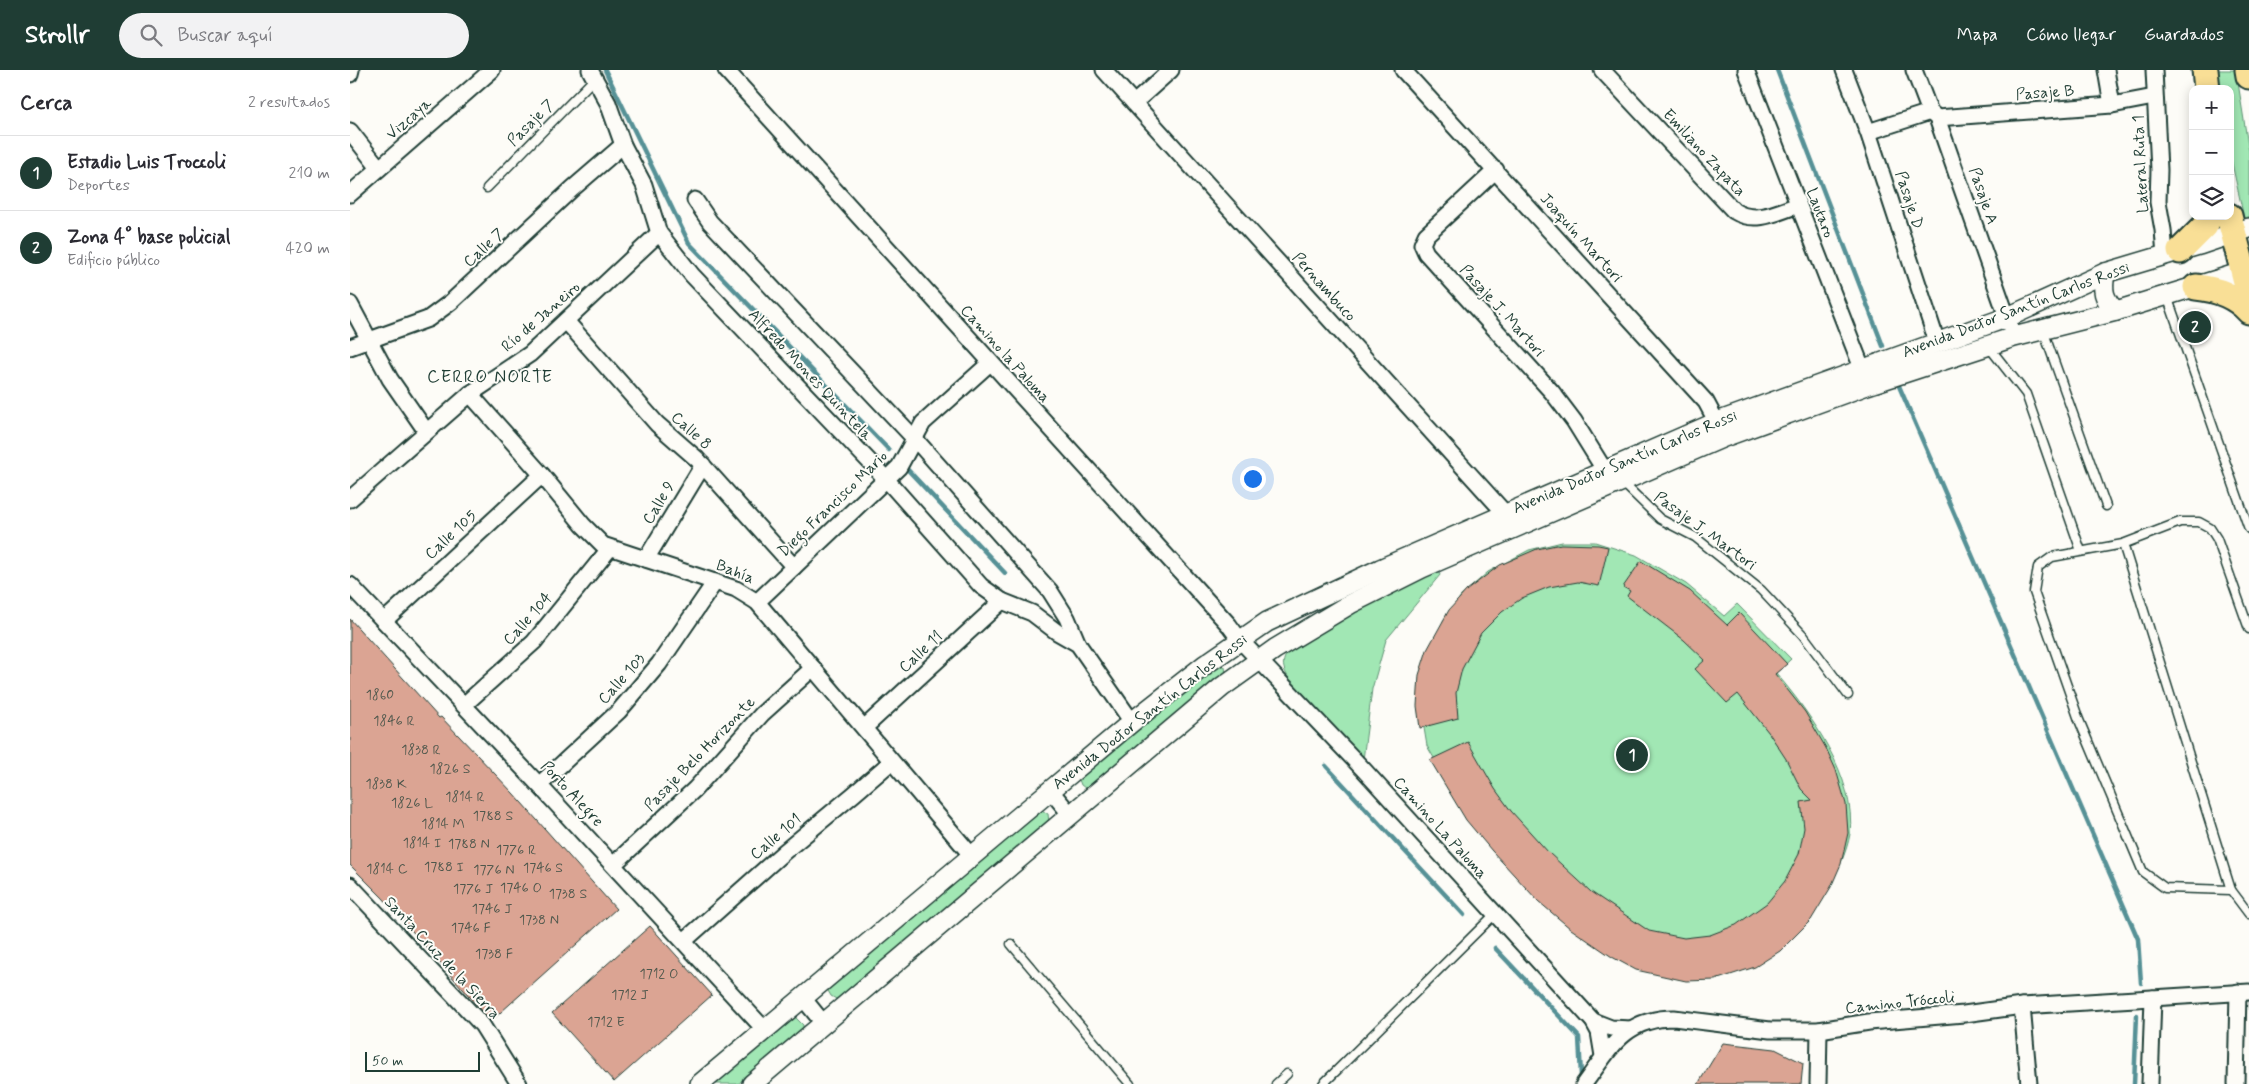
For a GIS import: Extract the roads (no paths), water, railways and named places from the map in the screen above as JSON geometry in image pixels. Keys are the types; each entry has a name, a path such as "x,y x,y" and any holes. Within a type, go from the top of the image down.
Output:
{"highway":[{"path":"2204,70 2206,85"},
{"path":"2248,70 2249,76"},
{"path":"2172,253 2205,226 2208,220"},
{"path":"2237,226 2247,278"},
{"path":"2196,287 2223,292 2236,299 2249,311"}],"street":[{"name":"Vizcaya","path":"350,194 492,70"},
{"name":"Camino la Paloma","path":"726,70 1259,660"},
{"name":"Pernambuco","path":"1104,70 1512,520"},
{"path":"1134,103 1171,70"},
{"name":"Joaquín Martori","path":"1403,70 1706,402 1720,429"},
{"name":"Emiliano Zapata","path":"1602,70 1734,211 1742,216 1751,218 1798,205"},
{"name":"Lautaro","path":"1746,70 1862,368"},
{"name":"Pasaje D","path":"1844,70 1868,132 1937,342"},
{"name":"Pasaje A","path":"1914,70 1934,115 2014,337"},
{"path":"2106,70 2112,105"},
{"name":"Lateral Ruta 1","path":"2154,70 2159,170 2158,202 2163,230 2172,253"},
{"name":"Alfredo Mones Quintela","path":"593,74 608,103 623,145 644,185 654,211 659,233 692,275 886,479 981,586 1002,602 1032,612 1057,632 1078,644"},
{"name":"Pasaje B","path":"1868,132 1934,115 2112,105 2154,97"},
{"path":"350,130 379,168"},
{"name":"Calle 7","path":"350,348 428,319 451,302 572,189 623,145"},
{"name":"Pasaje J. Martori","path":"1496,170 1426,235 1422,244 1426,254 1552,392 1574,421 1606,471 1622,482"},
{"name":"Alfredo Mones Quintela","path":"695,200 710,222 914,438 1050,591 1067,618 1078,644 1132,722"},
{"name":"Avenida Doctor Santín Carlos Rossi","path":"752,1084 1222,687 1259,660 1350,604 1606,471 1720,429 1862,368 2008,317 2106,273 2172,253 2237,226"},
{"name":"Río de Janeiro","path":"350,499 470,394 530,354 659,233"},
{"path":"2106,273 2104,293 2108,303 2116,311"},
{"name":"Avenida Doctor Santín Carlos Rossi","path":"700,1084 1132,722 1206,664 1267,622 1330,592 1512,520 1622,482 1720,429 1867,385 2014,337 2116,311 2196,287 2247,278"},
{"path":"350,304 402,399 426,431"},
{"name":"Calle 8","path":"566,321 657,424 703,466 794,567"},
{"name":"Diego Francisco Mario","path":"757,602 899,467 923,423 990,363"},
{"name":"Bahía","path":"470,394 595,538 610,548 736,589 757,602 972,856"},
{"name":"Calle 9","path":"646,560 703,466"},
{"name":"Calle 105","path":"384,620 542,475"},
{"name":"Calle 104","path":"464,705 534,642 610,548"},
{"name":"Calle 103","path":"539,785 619,711 659,664 715,582"},
{"name":"Porto Alegre","path":"350,585 539,785 765,1030"},
{"path":"1259,660 1261,652 1268,643 1319,606 1330,592"},
{"name":"Calle 11","path":"864,728 1002,602"},
{"name":"Camino La Paloma","path":"1259,660 1593,1021 1599,1032 1603,1056"},
{"name":"Pasaje Belo Horizonte","path":"613,865 695,789 762,714 813,668"},
{"name":"Calle 101","path":"684,941 784,852 891,762"},
{"name":"Avenida Doctor Santín Carlos Rossi","path":"1050,790 1070,815"},
{"name":"Santa Cruz de la Sierra","path":"350,884 482,1026 519,1084"},
{"path":"2236,1084 2243,992"},
{"name":"Camino Tróccoli","path":"1584,1084 1603,1056 1630,1029 1646,1021 1674,1018 1770,1030 1819,1030 1869,1022 2022,1006 2243,992"},
{"path":"803,998 824,1024"},
{"path":"2150,1084 2153,998"},
{"path":"2022,1006 2029,1084"},
{"path":"1593,1021 1611,1028 1630,1029"},
{"path":"1818,1084 1819,1030"}],"lane":[{"name":"Pasaje 7","path":"487,188 593,74"},
{"path":"2167,296 2249,529"},
{"path":"2044,330 2106,506"},
{"path":"1988,346 2026,394 2081,551"},
{"name":"Pasaje J, Martori","path":"1622,482 1660,518 1695,537 1761,590 1803,635 1848,695"},
{"path":"2231,890 2165,888 2142,872 2079,720 2034,592 2038,567 2052,556 2123,544 2180,522 2199,522 2210,528 2217,539 2249,629"},
{"path":"2123,544 2231,890 2249,914"},
{"path":"1323,1084 1495,914"},
{"path":"1011,944 1127,1083"},
{"path":"1276,1084 1287,1074"}],"waterway":[{"path":"605,70 689,243 889,450"},
{"path":"1777,70 1883,346"},
{"path":"1899,386 2138,939 2141,983"},
{"path":"908,470 1005,573"},
{"path":"1326,766 1464,915"},
{"path":"1495,948 1579,1037 1581,1076"},
{"path":"2134,1084 2137,1015"}],"place":[{"name":"Zona 4° base policial","path":"2195,327"},
{"name":"Estadio Luis Troccoli","path":"1632,755"}],"district":[{"name":"CERRO NORTE","path":"490,377"}]}
